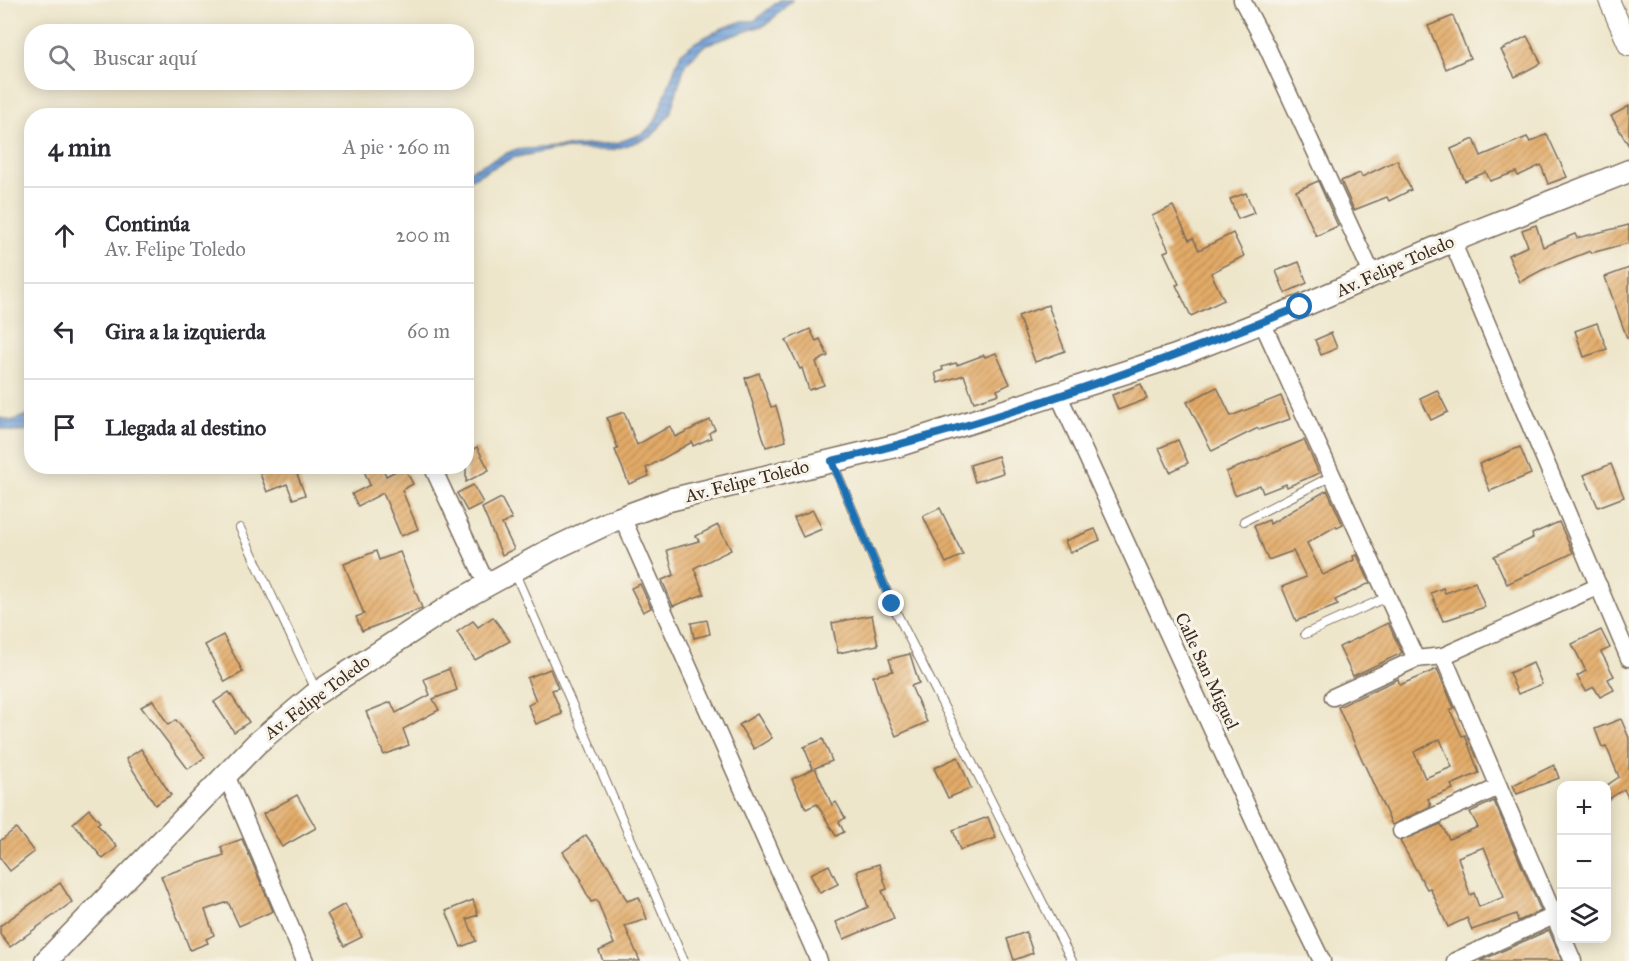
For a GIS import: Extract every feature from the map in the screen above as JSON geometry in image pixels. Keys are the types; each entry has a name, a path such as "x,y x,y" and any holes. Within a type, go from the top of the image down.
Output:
{"main road":[{"name":"Av. Felipe Toledo","path":"46,961 256,744 317,693 383,648 514,570 622,517 669,500 899,446 1059,396 1176,356 1373,276 1452,241 1629,171"}],"street":[{"path":"1242,0 1267,47 1373,276"},
{"path":"1609,0 1629,46"},
{"path":"1452,241 1629,658"},
{"path":"1262,322 1416,659"},
{"name":"Calle San Miguel","path":"1059,396 1264,843 1322,961"},
{"path":"436,474 487,585"},
{"path":"622,517 819,961"},
{"path":"1333,697 1416,659 1443,656 1599,586"},
{"path":"1443,656 1557,923"},
{"path":"226,775 305,961"},
{"path":"1401,831 1499,787"},
{"path":"1455,961 1554,916"},
{"path":"1565,943 1573,961"}],"lane":[{"path":"832,461 892,604 1072,961"},
{"path":"1244,521 1332,476"},
{"path":"240,528 317,693"},
{"path":"514,570 684,961"},
{"path":"1305,634 1387,597"}],"water":[{"path":"780,0 792,0 767,24 705,45 685,64 670,114 651,137 612,150 555,149 512,158 474,177 474,169 514,150 617,143 644,133 655,122 681,53 723,28 743,21 754,21"},
{"path":"24,416 24,431 16,432 0,428 0,418 11,421"}],"building":[{"path":"1453,16 1470,58 1446,69 1428,26"},
{"path":"1527,36 1541,63 1515,77 1501,50"},
{"path":"1629,106 1629,146 1611,116"},
{"path":"1547,134 1567,177 1548,184 1541,165 1518,176 1516,172 1490,181 1486,172 1465,181 1451,149 1474,139 1481,156 1527,137 1530,142"},
{"path":"1397,160 1411,190 1389,201 1387,197 1354,210 1341,181 1360,173 1362,177"},
{"path":"1318,181 1338,226 1316,236 1296,191"},
{"path":"1246,193 1254,213 1238,219 1230,199"},
{"path":"1173,206 1189,240 1193,238 1199,250 1233,233 1244,256 1211,273 1224,300 1191,316 1164,252 1169,250 1152,216"},
{"path":"1536,225 1543,247 1575,234 1577,238 1629,225 1629,243 1591,253 1590,251 1542,270 1520,282 1508,255 1528,246 1522,230"},
{"path":"1299,262 1307,283 1285,293 1276,271"},
{"path":"1629,268 1629,338 1627,338 1605,277"},
{"path":"1048,305 1065,351 1035,362 1018,316"},
{"path":"1597,323 1607,349 1584,357 1575,331"},
{"path":"810,329 816,341 820,339 828,356 816,362 824,385 809,390 802,368 800,369 786,340"},
{"path":"1331,333 1337,348 1321,355 1315,340"},
{"path":"996,353 1010,384 997,390 999,394 974,402 964,375 938,383 935,373 943,370 942,367 956,363 957,365"},
{"path":"759,373 771,407 776,406 786,441 766,447 745,378"},
{"path":"1141,384 1147,399 1118,410 1112,395"},
{"path":"1217,387 1231,416 1281,396 1290,419 1259,430 1258,428 1212,451 1187,402"},
{"path":"1437,390 1448,412 1431,420 1420,398"},
{"path":"624,412 637,445 670,426 675,437 710,420 715,429 709,433 711,438 693,446 692,442 646,468 649,476 629,484 615,450 618,449 607,418"},
{"path":"1178,440 1188,463 1170,472 1159,448"},
{"path":"1304,440 1319,473 1287,487 1286,484 1263,493 1260,485 1235,495 1226,472"},
{"path":"477,447 489,470 466,482 466,474 474,474 474,449"},
{"path":"1520,447 1531,474 1490,491 1479,464"},
{"path":"998,456 1003,473 975,482 970,465"},
{"path":"1611,464 1624,497 1598,507 1584,475"},
{"path":"260,474 297,474 305,495 293,499 287,484 267,492"},
{"path":"365,474 385,474 386,476 408,474 413,484 402,490 418,529 401,536 383,493 358,506 352,494 370,485"},
{"path":"473,485 483,503 467,511 457,493"},
{"path":"1327,490 1343,525 1337,528 1336,526 1307,543 1323,575 1354,560 1353,556 1357,555 1370,583 1335,600 1338,605 1296,621 1282,587 1306,577 1293,551 1268,560 1254,526 1269,520 1270,524"},
{"path":"501,498 512,519 502,524 514,549 502,555 482,508"},
{"path":"940,508 963,555 946,563 923,516"},
{"path":"813,510 822,529 803,537 794,518"},
{"path":"1559,522 1573,553 1507,584 1494,556 1533,538 1532,534"},
{"path":"718,525 731,550 694,568 704,594 673,606 662,580 674,575 667,550 699,541 696,536"},
{"path":"1095,529 1100,540 1070,553 1065,541"},
{"path":"376,551 379,560 400,552 422,608 362,631 356,617 364,614 344,564"},
{"path":"1475,582 1485,607 1443,621 1431,593 1443,588 1445,593"},
{"path":"640,584 651,608 643,612 631,588"},
{"path":"872,615 878,645 838,653 832,623"},
{"path":"493,617 510,641 475,660 457,632 473,621 478,627"},
{"path":"707,620 710,634 694,638 691,623"},
{"path":"1388,623 1402,653 1353,676 1339,647"},
{"path":"1601,630 1610,648 1601,652 1614,676 1608,679 1614,690 1600,697 1594,687 1586,691 1577,676 1586,671 1572,644"},
{"path":"223,635 243,672 225,682 205,645"},
{"path":"910,654 919,683 911,686 927,722 896,736 880,700 873,676 893,671 889,659"},
{"path":"1533,663 1542,684 1518,694 1509,673"},
{"path":"449,669 457,690 433,699 439,710 403,729 409,745 384,755 366,712 391,702 396,713 430,695 424,679"},
{"path":"550,669 558,688 552,690 562,714 536,724 528,705 536,701 527,678"},
{"path":"1437,669 1454,708 1450,710 1462,736 1465,735 1479,773 1451,785 1453,789 1428,799 1431,806 1392,825 1338,707 1398,679 1400,685","holes":["1440,739 1452,767 1425,778 1414,752"]},
{"path":"229,692 249,722 234,732 214,702"},
{"path":"153,700 168,725 176,720 205,757 188,769 141,707"},
{"path":"757,714 772,738 754,749 739,725"},
{"path":"1621,719 1629,738 1629,800 1624,789 1611,798 1611,783 1619,777 1606,746 1602,747 1595,729"},
{"path":"823,739 832,761 815,768 832,805 836,802 845,818 839,822 844,832 836,836 817,804 806,809 792,779 813,769 804,747"},
{"path":"141,749 171,795 155,805 126,759"},
{"path":"958,757 971,788 948,798 934,768"},
{"path":"1554,765 1559,778 1517,794 1513,785"},
{"path":"297,795 316,828 282,847 263,814"},
{"path":"1494,801 1541,911 1518,921 1516,914 1472,930 1467,918 1448,927 1430,888 1427,889 1400,841 1441,824 1449,839 1478,827 1470,812","holes":["1484,847 1504,897 1479,907 1474,893 1470,895 1458,857"]},
{"path":"89,809 100,822 97,824 117,847 103,859 73,823"},
{"path":"988,817 996,838 960,850 953,830"},
{"path":"16,828 34,852 10,871 0,858 0,841"},
{"path":"586,835 609,867 627,901 639,897 647,919 625,926 640,961 603,961 599,951 614,944 597,900 591,902 580,881 582,880 563,852"},
{"path":"242,839 273,911 239,926 228,902 205,910 214,935 206,939 208,943 190,950 161,876 224,855 221,847"},
{"path":"879,864 887,889 882,891 894,918 844,939 836,922 868,907 857,871"},
{"path":"829,865 838,884 820,893 810,874"},
{"path":"60,883 72,902 10,947 0,934 0,926"},
{"path":"473,900 478,915 467,919 476,941 461,947 446,911"},
{"path":"345,904 362,937 344,946 327,914"},
{"path":"1549,930 1562,961 1480,961"},
{"path":"1026,932 1033,953 1014,960 1007,939"}],"route":[{"path":"892,604 832,461 899,446 1059,396 1176,356 1300,307"}]}
